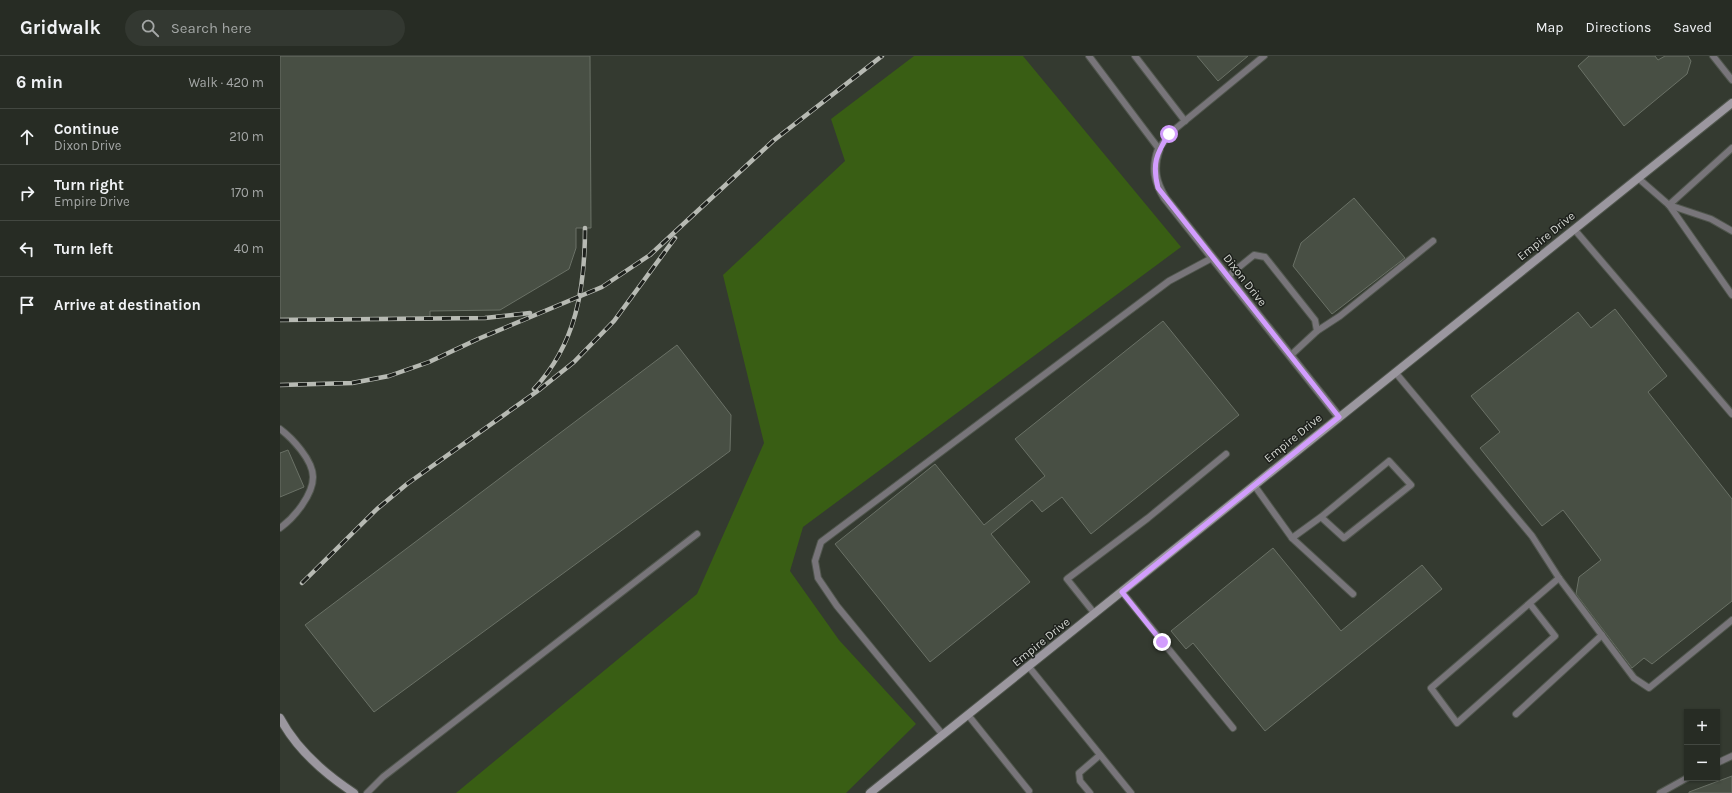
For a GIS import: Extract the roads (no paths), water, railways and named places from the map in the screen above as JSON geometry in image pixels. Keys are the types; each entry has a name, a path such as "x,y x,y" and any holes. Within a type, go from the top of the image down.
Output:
{"street":[{"name":"Empire Drive","path":"870,793 1732,103"},
{"name":"Dixon Drive","path":"1159,149 1154,167 1158,188 1339,417"},
{"path":"280,718 298,745 313,762 336,781 354,793"}],"lane":[{"path":"1088,56 1159,149 1169,134 1264,56"},
{"path":"1135,56 1185,121"},
{"path":"1713,56 1732,80"},
{"path":"1669,205 1732,148"},
{"path":"1638,178 1669,205 1732,296"},
{"path":"1669,205 1711,219 1732,231"},
{"path":"1574,229 1732,414"},
{"path":"1290,356 1317,331 1340,316 1433,241"},
{"path":"1228,277 1254,255 1265,257 1315,320 1317,331"},
{"path":"942,735 837,606 818,578 815,561 821,542 1169,281 1212,258"},
{"path":"1395,372 1532,536 1559,578 1634,678 1649,688 1732,620"},
{"path":"280,429 291,437 309,464 313,477 305,500 290,520 280,528"},
{"path":"1095,614 1067,579 1148,518 1226,454"},
{"path":"1292,538 1321,517 1389,460 1411,485 1344,538 1321,517"},
{"path":"1254,485 1292,538 1353,594"},
{"path":"366,793 383,777 697,534"},
{"path":"1530,604 1555,636 1457,723 1432,688 1559,578"},
{"path":"1122,592 1233,728"},
{"path":"1516,714 1602,635"},
{"path":"1029,667 1131,793"},
{"path":"968,714 1030,790"},
{"path":"1090,793 1080,781 1079,773 1100,755"},
{"path":"1720,762 1732,756"},
{"path":"1660,793 1684,780"}],"railway":[{"path":"280,385 352,383 389,376 429,362 478,339 602,287 650,255 773,141 882,56"},
{"path":"534,389 548,372 560,353 569,334 580,294 585,251 585,228"},
{"path":"302,583 377,509 407,484 539,390 574,362 614,321 675,238"},
{"path":"280,320 485,318 530,313"}]}
